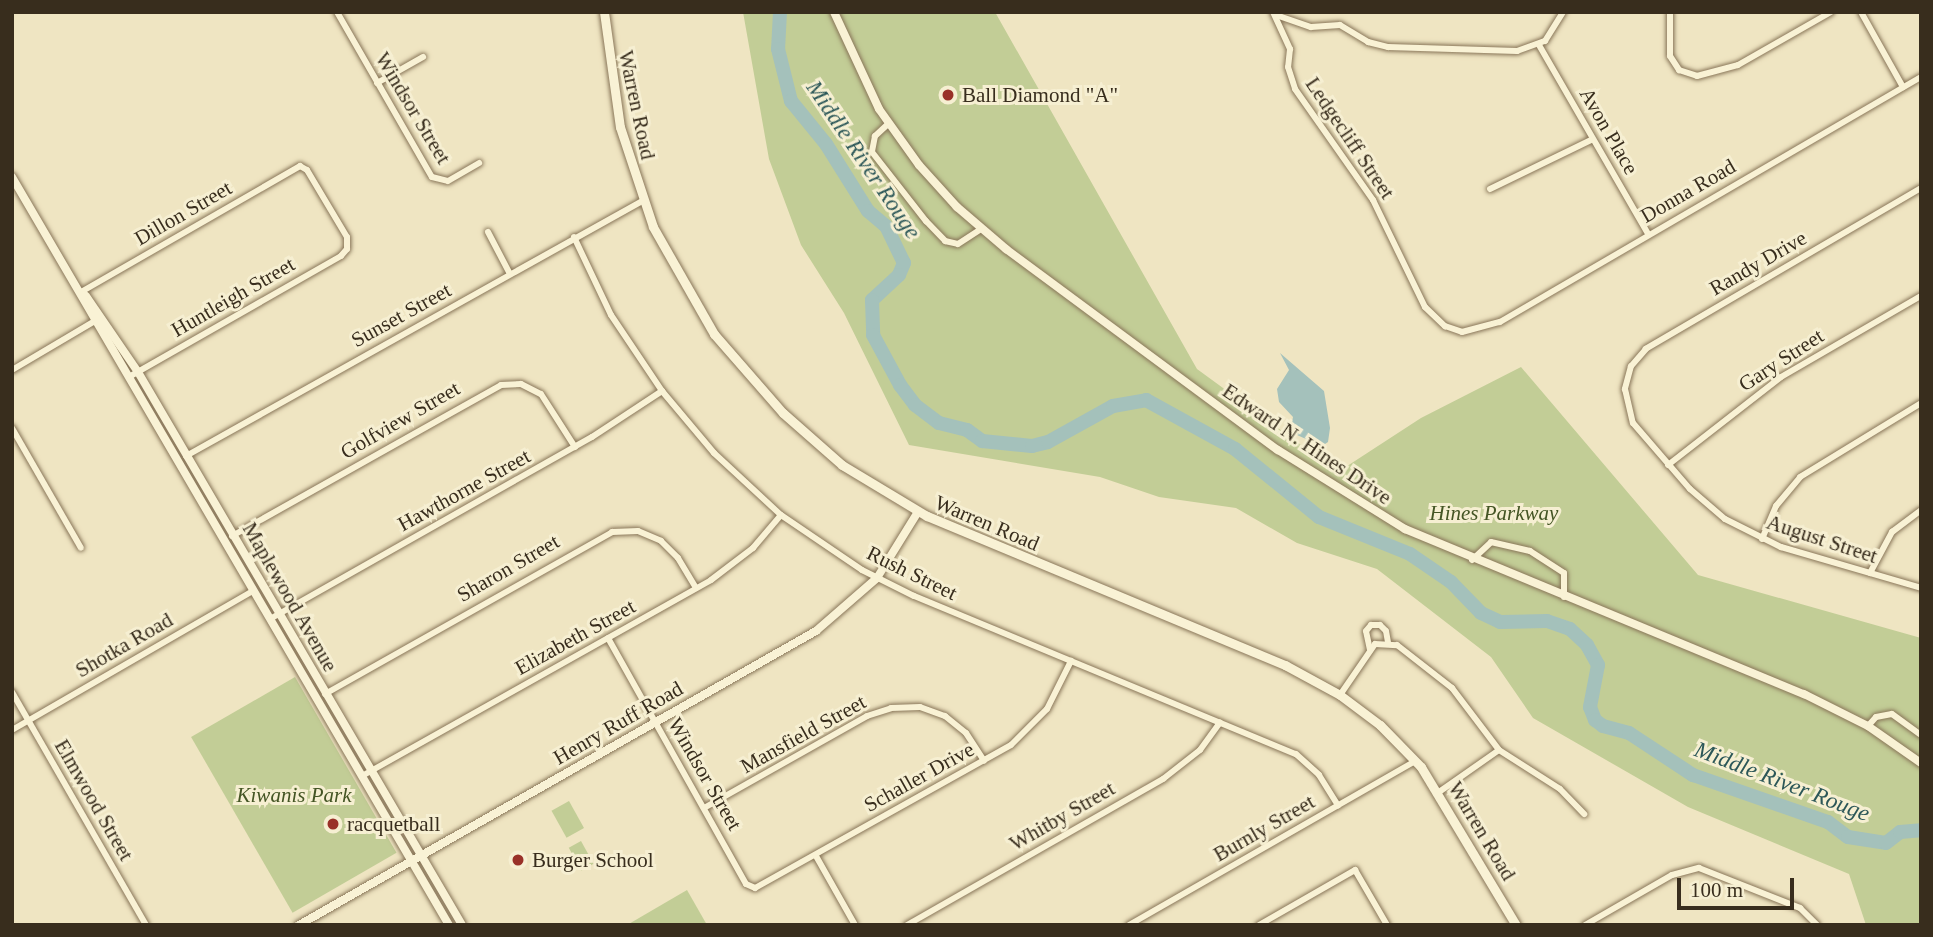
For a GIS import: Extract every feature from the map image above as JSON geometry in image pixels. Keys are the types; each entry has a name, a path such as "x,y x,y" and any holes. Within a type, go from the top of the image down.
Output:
{"main road":[{"name":"Warren Road","path":"604,12 615,105 642,201 683,287 752,381 822,450 918,512 1285,665 1340,695 1380,725 1415,761 1439,792 1516,925"}],"street":[{"name":"Windsor Street","path":"337,12 436,180 448,181 479,163"},
{"name":"Edward N. Hines Drive","path":"834,12 853,60 888,124 926,174 981,229 1337,491 1472,560 1804,694 1868,726 1921,763"},
{"path":"1274,14 1311,27 1340,25 1368,42 1388,47 1517,51 1539,45 1552,34 1563,12"},
{"path":"1670,12 1670,56 1684,73 1696,76 1724,71 1831,12"},
{"path":"1861,12 1903,88"},
{"name":"Ledgecliff Street","path":"1274,14 1290,48 1291,81 1373,200 1425,307 1445,326 1472,332"},
{"name":"Avon Place","path":"1539,45 1648,234"},
{"path":"377,83 423,57"},
{"name":"Donna Road","path":"1472,332 1500,322 1921,77"},
{"path":"888,124 875,136 872,152 926,221 945,242 958,244 981,229"},
{"path":"1490,190 1593,139"},
{"name":"Huntleigh Street","path":"129,377 341,256 348,242 303,167"},
{"name":"Dillon Street","path":"81,292 303,167"},
{"name":"Maplewood Avenue","path":"12,177 449,925"},
{"name":"Randy Drive","path":"1626,381 1637,358 1653,344 1921,188"},
{"name":"Sunset Street","path":"178,461 642,201"},
{"path":"488,232 510,274"},
{"name":"Rush Street","path":"575,237 611,315 662,391 714,453 781,515 877,578 1303,758 1338,806"},
{"name":"Maplewood Avenue","path":"81,292 96,307 138,372 462,925"},
{"name":"Gary Street","path":"1668,465 1781,377 1921,296"},
{"path":"12,370 95,321"},
{"name":"August Street","path":"1626,381 1630,416 1668,465 1710,508 1762,540 1921,587"},
{"name":"Golfview Street","path":"224,540 501,385 521,384 541,394 575,447"},
{"name":"Hawthorne Street","path":"270,619 575,447 662,391"},
{"path":"1762,540 1776,506 1800,477 1921,403"},
{"path":"12,428 81,548"},
{"path":"1870,573 1892,532 1921,510"},
{"name":"Henry Ruff Road","path":"299,925 816,631 877,578 918,512"},
{"name":"Elizabeth Street","path":"362,776 696,588 742,557 781,515"},
{"name":"Sharon Street","path":"317,698 612,532 638,531 661,541 678,558 696,588"},
{"path":"1472,560 1491,542 1530,551 1564,573 1564,597"},
{"name":"Shotka Road","path":"12,730 253,591"},
{"path":"1370,650 1366,631 1371,625 1380,625 1386,631 1388,642 1452,688 1499,750 1560,789 1584,814"},
{"name":"Windsor Street","path":"608,638 752,888"},
{"path":"1340,695 1370,650 1388,642"},
{"name":"Schaller Drive","path":"752,888 816,856 984,761 1038,721 1071,661"},
{"name":"Elmwood Street","path":"12,692 146,925"},
{"name":"Mansfield Street","path":"704,808 867,716 891,708 920,707 945,716 966,733 984,761"},
{"path":"1868,726 1876,717 1892,714 1921,735"},
{"name":"Whitby Street","path":"908,925 1163,779 1200,750 1220,722"},
{"path":"1439,792 1499,750"},
{"name":"Burnly Street","path":"1129,925 1415,761"},
{"path":"816,856 855,925"},
{"path":"1259,925 1355,870 1387,925"},
{"path":"1585,925 1685,870 1713,871 1806,912 1817,925"},
{"path":"443,913 452,908"}],"green space":[{"name":"Hines Parkway","path":"743,12 995,12 1197,369 1338,472 1421,418 1521,367 1698,575 1921,638 1921,925 1866,925 1849,874 1688,807 1533,718 1491,657 1377,569 1297,543 1236,508 1159,497 1100,477 909,445 844,313 801,245 769,159"},
{"name":"Kiwanis Park","path":"295,677 397,853 293,913 191,737"},
{"path":"569,801 584,828 567,838 552,811"},
{"path":"581,841 594,864 581,871 569,848"},
{"path":"687,890 707,925 627,925"}],"water":[{"path":"1280,353 1324,391 1330,428 1328,442 1322,446 1290,432 1293,417 1279,402 1277,389 1289,370"}],"waterway":[{"name":"Middle River Rouge","path":"780,12 778,49 791,101 826,144 868,211 886,226 904,263 899,275 872,300 873,335 900,385 915,405 939,423 967,430 982,441 1032,446 1048,442 1113,406 1146,400 1235,449 1319,517 1410,554 1451,582 1481,613 1500,622 1547,621 1570,629 1587,645 1598,665 1590,707 1595,720 1603,726 1629,733 1693,775 1828,822 1848,837 1886,843 1900,832 1921,830"}],"place":[{"name":"Ball Diamond \"A\"","path":"948,95"},
{"name":"racquetball","path":"333,824"},
{"name":"Burger School","path":"518,860"}]}
